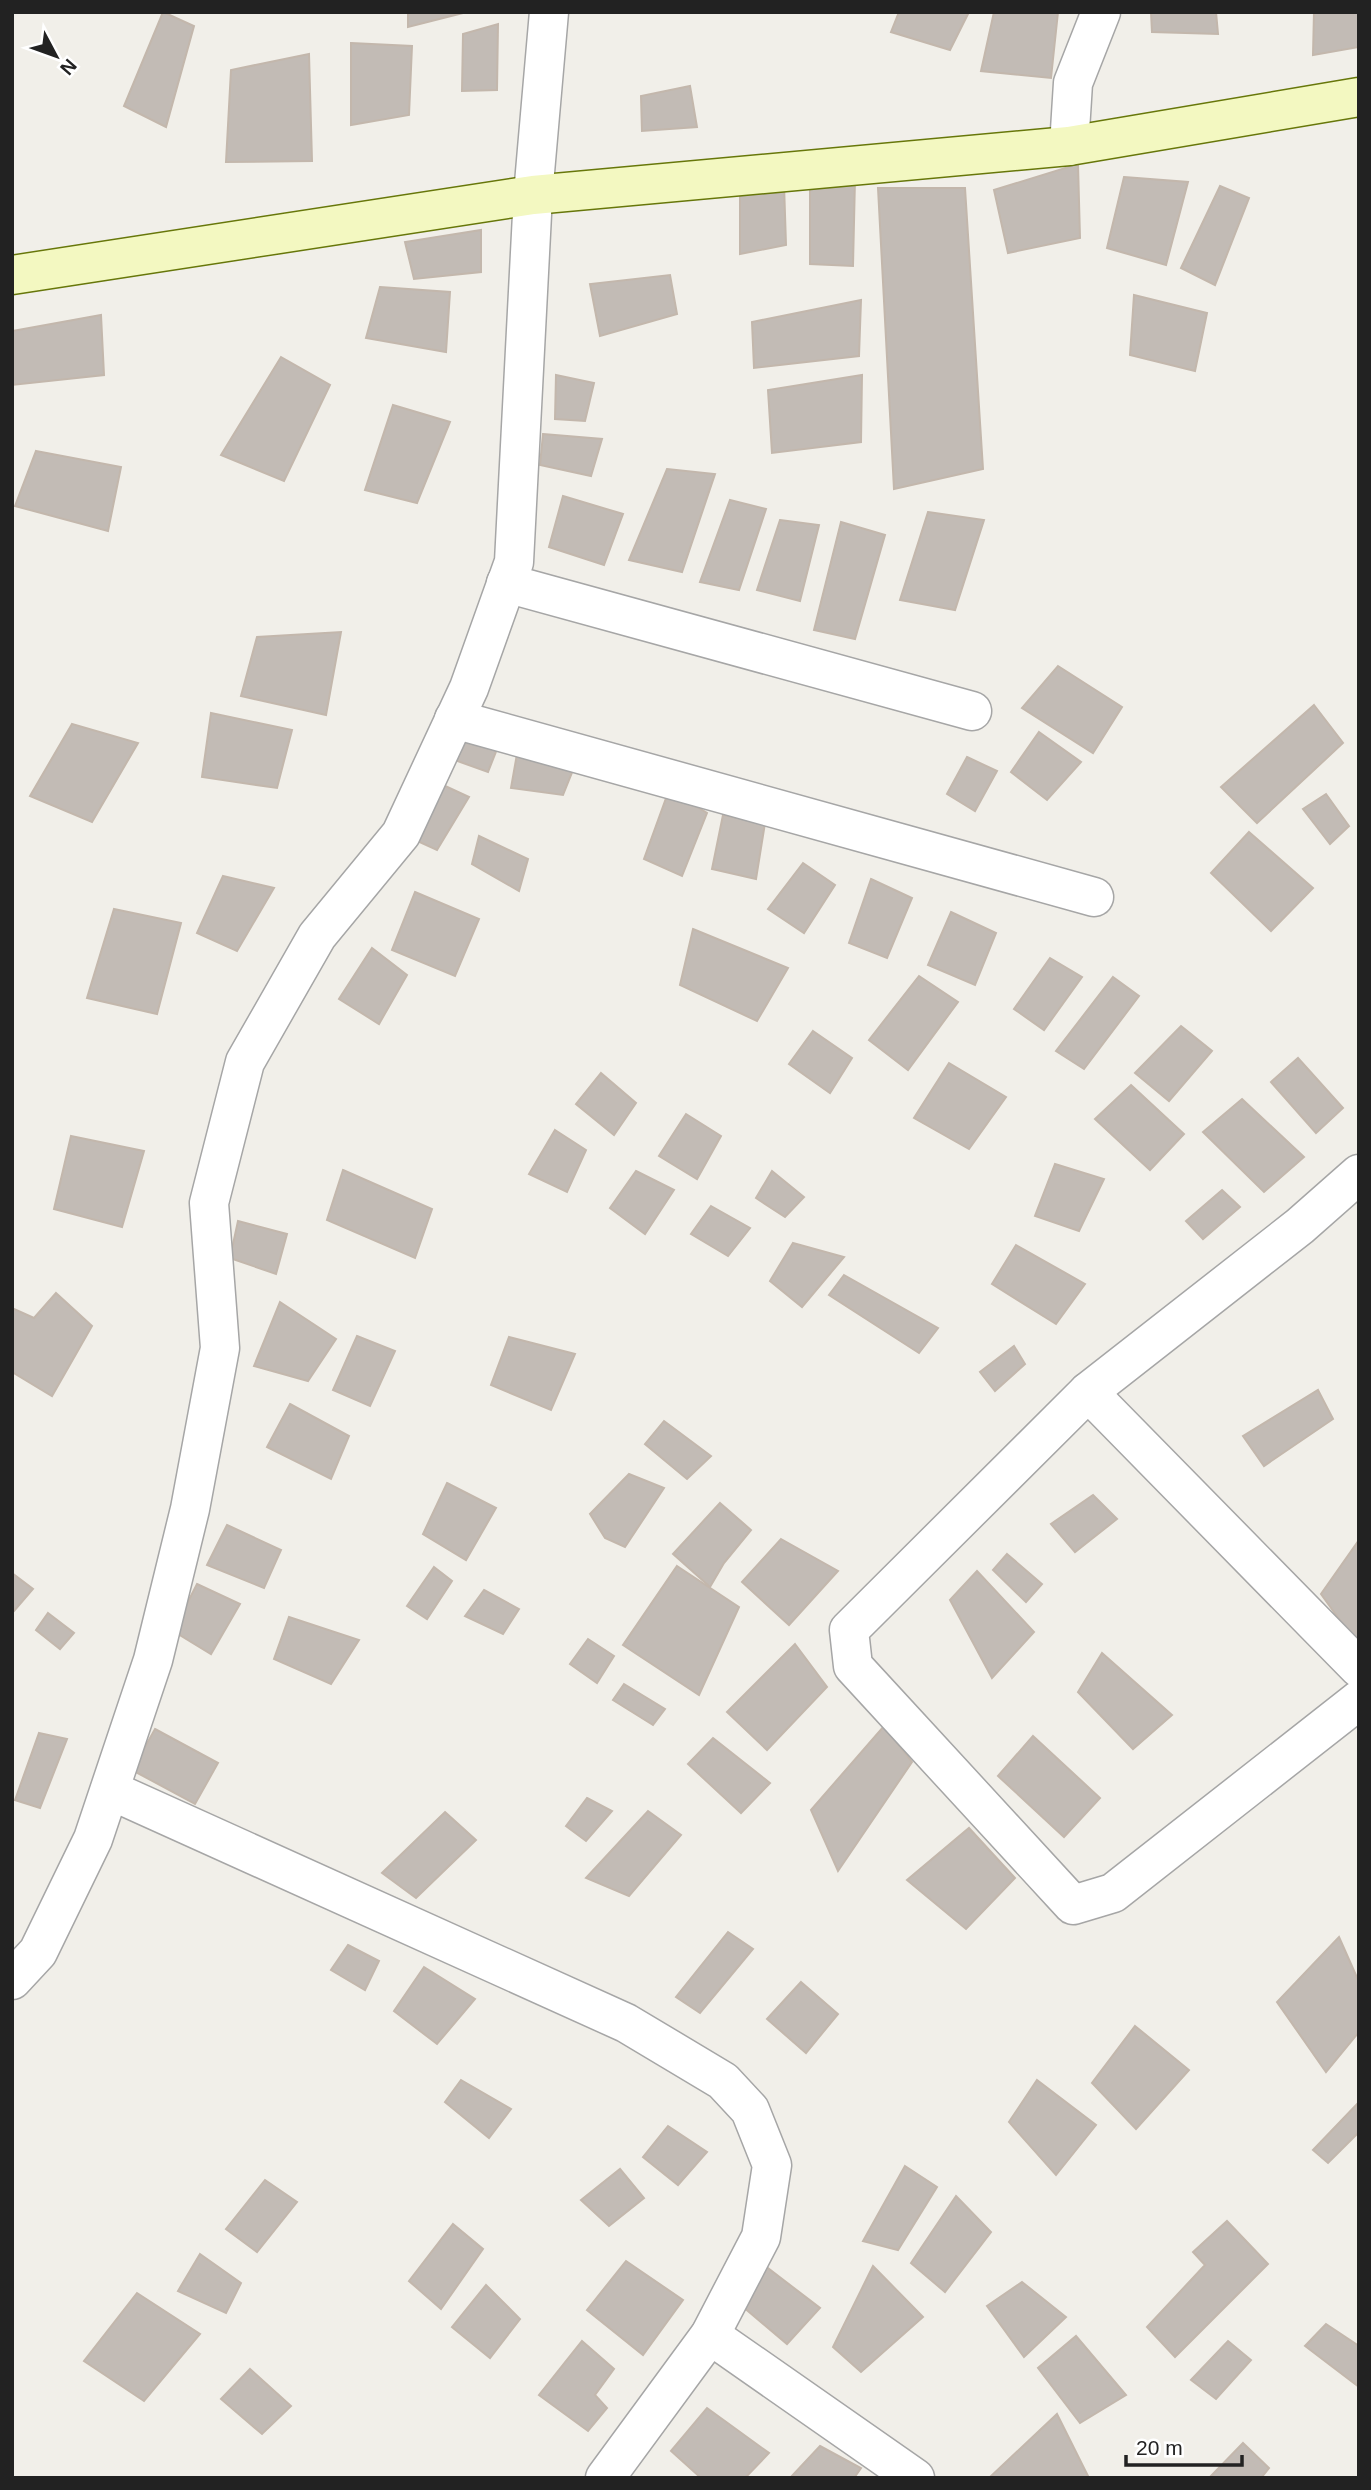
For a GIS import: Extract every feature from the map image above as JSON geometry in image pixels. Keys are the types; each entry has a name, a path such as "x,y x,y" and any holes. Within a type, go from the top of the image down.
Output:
{"street":[{"path":"12,1980 37,1952 93,1839 156,1648 190,1509 220,1348 209,1203 245,1062 317,936 401,834 469,688 514,562 533,195 549,12"},
{"path":"1069,146 1073,83 1101,12"},
{"path":"12,275 533,195 1069,146 1359,97"},
{"path":"506,583 972,711"},
{"path":"454,719 1094,897"},
{"path":"1359,1174 1300,1226 1088,1392 849,1630 853,1666 1073,1905 1112,1894 1359,1700"},
{"path":"1088,1392 1359,1668"},
{"path":"110,1790 626,2023 723,2081 750,2110 772,2165 761,2237 710,2334 605,2478"},
{"path":"710,2334 915,2478"}],"building":[{"path":"163,12 194,26 166,127 124,106"},
{"path":"408,12 467,12 408,27"},
{"path":"899,12 969,12 950,50 891,32"},
{"path":"994,12 1058,12 1051,78 981,71"},
{"path":"1151,12 1216,12 1218,34 1152,32"},
{"path":"1314,12 1359,12 1359,47 1313,55"},
{"path":"498,24 497,90 462,91 463,34"},
{"path":"351,43 412,46 409,115 351,125"},
{"path":"309,54 312,161 226,162 231,70"},
{"path":"690,86 697,127 642,131 641,96"},
{"path":"1078,164 1080,238 1008,253 994,190"},
{"path":"1124,177 1188,182 1166,265 1107,248"},
{"path":"855,179 853,266 810,264 810,186"},
{"path":"784,184 786,245 740,254 740,190"},
{"path":"1220,186 1249,198 1215,285 1181,268"},
{"path":"878,188 965,188 983,469 894,489"},
{"path":"481,230 481,272 414,279 405,242"},
{"path":"670,275 677,314 600,336 590,284"},
{"path":"380,287 450,292 446,352 366,338"},
{"path":"1134,295 1207,313 1195,371 1130,355"},
{"path":"861,300 859,356 754,368 752,322"},
{"path":"101,315 104,375 12,385 12,331"},
{"path":"281,357 330,385 284,481 221,455"},
{"path":"556,375 594,383 585,421 555,419"},
{"path":"862,375 861,442 772,453 768,390"},
{"path":"393,405 450,422 417,503 365,490"},
{"path":"543,434 602,439 591,476 540,465"},
{"path":"36,451 121,467 108,531 15,506"},
{"path":"667,469 715,474 682,572 629,560"},
{"path":"563,496 623,514 604,565 549,547"},
{"path":"730,500 766,509 739,590 700,582"},
{"path":"928,512 984,520 955,610 900,600"},
{"path":"780,520 819,525 800,601 757,590"},
{"path":"841,522 885,535 855,639 814,630"},
{"path":"341,632 326,715 241,696 257,637"},
{"path":"1058,666 1122,707 1093,753 1022,708"},
{"path":"1314,705 1343,743 1257,823 1221,787"},
{"path":"211,713 292,730 277,788 202,777"},
{"path":"72,724 138,743 92,822 30,796"},
{"path":"1039,732 1081,762 1047,800 1011,772"},
{"path":"456,735 499,744 488,772 449,758"},
{"path":"517,754 575,765 563,795 511,788"},
{"path":"967,757 997,771 975,811 947,794"},
{"path":"443,785 469,797 437,850 413,839"},
{"path":"669,790 707,813 682,876 644,859"},
{"path":"1326,794 1349,826 1330,844 1303,809"},
{"path":"723,815 765,823 756,879 712,869"},
{"path":"1249,832 1313,888 1271,931 1211,873"},
{"path":"479,836 528,859 519,891 472,864"},
{"path":"803,863 835,885 804,933 768,909"},
{"path":"223,876 274,888 237,951 197,933"},
{"path":"871,879 912,898 887,958 849,943"},
{"path":"415,892 479,919 455,976 392,950"},
{"path":"114,909 181,923 157,1014 87,998"},
{"path":"951,912 996,933 975,985 928,965"},
{"path":"693,929 788,968 757,1021 680,985"},
{"path":"372,948 407,975 379,1024 339,999"},
{"path":"1050,958 1082,977 1044,1030 1014,1009"},
{"path":"919,976 958,1002 908,1070 869,1040"},
{"path":"1113,977 1139,996 1084,1069 1056,1051"},
{"path":"1181,1026 1212,1051 1169,1101 1135,1073"},
{"path":"813,1031 852,1058 830,1093 789,1064"},
{"path":"1298,1058 1343,1108 1316,1133 1271,1082"},
{"path":"949,1063 1006,1097 969,1149 914,1118"},
{"path":"601,1073 636,1103 614,1135 576,1104"},
{"path":"1131,1085 1184,1134 1150,1170 1095,1119"},
{"path":"1242,1099 1304,1157 1264,1192 1203,1132"},
{"path":"686,1114 721,1136 697,1179 659,1156"},
{"path":"555,1130 586,1150 567,1192 529,1174"},
{"path":"71,1136 144,1151 122,1227 54,1209"},
{"path":"1055,1164 1104,1179 1079,1231 1035,1216"},
{"path":"343,1170 432,1209 415,1258 327,1220"},
{"path":"636,1171 674,1190 645,1234 610,1208"},
{"path":"772,1171 804,1197 785,1217 756,1198"},
{"path":"1222,1190 1240,1207 1203,1239 1186,1221"},
{"path":"711,1206 750,1228 728,1256 691,1234"},
{"path":"238,1221 287,1234 276,1274 230,1258"},
{"path":"793,1243 844,1257 802,1307 770,1281"},
{"path":"1016,1245 1085,1284 1056,1324 992,1284"},
{"path":"844,1275 938,1328 919,1353 829,1295"},
{"path":"56,1293 92,1326 52,1396 12,1372 12,1308 34,1318"},
{"path":"280,1302 336,1339 308,1381 254,1366"},
{"path":"357,1336 395,1351 370,1406 333,1390"},
{"path":"509,1337 575,1354 551,1410 491,1385"},
{"path":"1014,1346 1025,1364 995,1391 980,1372"},
{"path":"1318,1390 1333,1419 1264,1466 1243,1436"},
{"path":"290,1404 349,1436 331,1479 267,1447"},
{"path":"664,1421 711,1456 687,1479 645,1444"},
{"path":"629,1474 664,1488 625,1547 605,1538 590,1514"},
{"path":"447,1483 496,1508 466,1560 423,1534"},
{"path":"1093,1495 1117,1519 1075,1552 1051,1524"},
{"path":"720,1503 751,1530 724,1563 710,1587 673,1554"},
{"path":"227,1525 281,1550 264,1588 207,1565"},
{"path":"781,1539 838,1571 789,1625 742,1582"},
{"path":"1359,1540 1359,1647 1321,1594"},
{"path":"1007,1554 1042,1584 1026,1602 993,1570"},
{"path":"677,1566 739,1607 699,1695 623,1645"},
{"path":"434,1567 452,1581 427,1619 407,1606"},
{"path":"977,1571 1034,1632 992,1678 950,1600"},
{"path":"12,1573 33,1589 14,1611 12,1610"},
{"path":"197,1584 240,1604 211,1654 173,1631"},
{"path":"484,1590 519,1609 503,1634 465,1616"},
{"path":"48,1613 74,1633 60,1649 36,1630"},
{"path":"289,1617 359,1640 331,1684 274,1659"},
{"path":"588,1639 614,1656 597,1683 570,1664"},
{"path":"795,1644 827,1687 767,1750 727,1712"},
{"path":"1102,1653 1172,1715 1133,1749 1078,1692"},
{"path":"624,1684 665,1709 653,1725 613,1700"},
{"path":"884,1726 912,1762 838,1871 811,1810"},
{"path":"155,1729 218,1763 195,1804 132,1770"},
{"path":"39,1733 67,1739 40,1808 15,1800"},
{"path":"1033,1736 1100,1798 1064,1837 998,1776"},
{"path":"713,1738 770,1783 741,1813 688,1764"},
{"path":"587,1798 612,1811 586,1841 566,1826"},
{"path":"648,1811 681,1835 629,1896 586,1878"},
{"path":"445,1812 476,1840 416,1898 382,1873"},
{"path":"969,1828 1015,1878 966,1929 907,1880"},
{"path":"728,1932 753,1949 700,2013 676,1997"},
{"path":"1339,1937 1359,1982 1359,2032 1326,2072 1277,2002"},
{"path":"348,1945 379,1961 365,1990 331,1970"},
{"path":"424,1967 475,1999 437,2044 394,2011"},
{"path":"801,1982 838,2014 806,2053 767,2019"},
{"path":"1135,2026 1189,2070 1136,2129 1092,2083"},
{"path":"461,2080 511,2109 489,2138 445,2102"},
{"path":"1037,2080 1096,2125 1056,2175 1009,2122"},
{"path":"1359,2102 1359,2132 1328,2163 1313,2150"},
{"path":"668,2126 707,2152 678,2185 643,2157"},
{"path":"905,2166 937,2187 898,2250 863,2241"},
{"path":"620,2169 644,2198 609,2226 581,2200"},
{"path":"265,2180 297,2202 257,2252 226,2229"},
{"path":"956,2196 991,2232 945,2292 911,2263"},
{"path":"1227,2221 1268,2264 1175,2357 1147,2327 1205,2265 1193,2252"},
{"path":"453,2224 483,2249 441,2309 409,2281"},
{"path":"200,2254 241,2283 226,2313 178,2291"},
{"path":"626,2261 683,2300 643,2355 587,2310"},
{"path":"764,2265 820,2308 787,2344 742,2306"},
{"path":"873,2266 923,2317 861,2372 833,2347"},
{"path":"1022,2282 1066,2317 1024,2357 987,2306"},
{"path":"486,2285 520,2319 490,2358 452,2327"},
{"path":"137,2293 200,2334 144,2401 84,2361"},
{"path":"1326,2324 1359,2346 1359,2387 1305,2346"},
{"path":"1076,2336 1126,2395 1080,2423 1038,2368"},
{"path":"582,2341 614,2369 595,2395 607,2408 588,2431 539,2395"},
{"path":"1228,2341 1251,2360 1216,2399 1191,2380"},
{"path":"250,2369 291,2406 262,2434 221,2399"},
{"path":"707,2408 769,2453 745,2478 701,2478 671,2451"},
{"path":"1057,2414 1089,2478 989,2478"},
{"path":"1243,2443 1269,2468 1261,2478 1209,2478"},
{"path":"820,2446 861,2468 854,2478 790,2478"}]}
